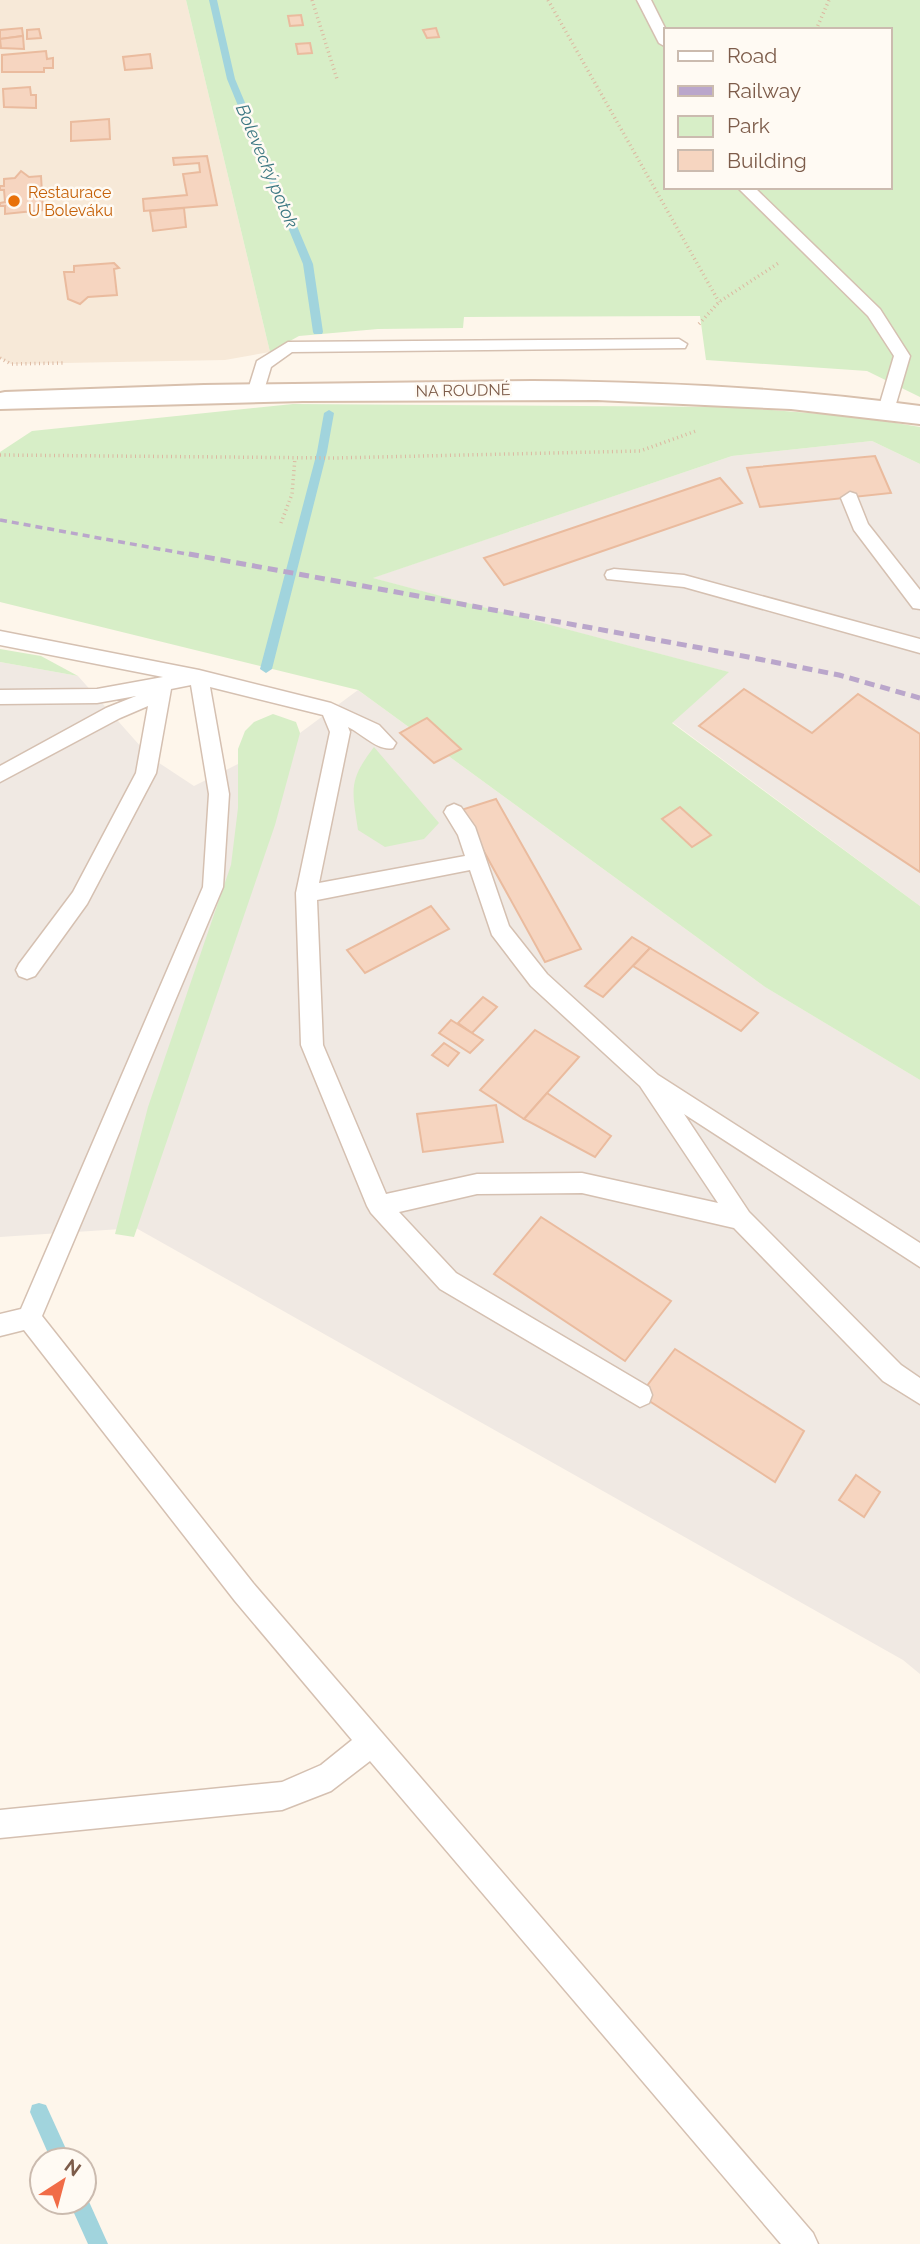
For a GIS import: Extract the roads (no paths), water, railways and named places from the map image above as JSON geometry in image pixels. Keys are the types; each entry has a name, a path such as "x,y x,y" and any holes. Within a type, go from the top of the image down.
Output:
{"main road":[{"name":"NA ROUDNÉ","path":"4,393 527,389 685,391 787,398 920,415"}],"lane":[{"path":"644,0 664,39"},
{"path":"747,189 874,313 902,356 887,410"},
{"path":"256,393 263,365 288,347 680,344"},
{"path":"850,498 860,526 893,572 920,603"},
{"path":"614,575 684,581 920,646"},
{"path":"0,638 200,677 331,710 372,730 386,743"},
{"path":"0,775 160,689 200,677"},
{"path":"29,1318 213,887 219,794 200,677"},
{"path":"0,697 97,696 160,689"},
{"path":"27,970 80,898 146,773 160,689"},
{"path":"331,710 340,732 306,894 312,1045 379,1206 448,1281 640,1395"},
{"path":"454,812 468,833 500,929 539,980 648,1079 920,1256"},
{"path":"306,894 377,883 477,861"},
{"path":"648,1079 741,1219 892,1373 920,1392"},
{"path":"379,1206 477,1184 582,1183 741,1219"},
{"path":"0,1325 29,1318"},
{"path":"29,1318 244,1592 802,2244"},
{"path":"0,1824 282,1796 316,1786 337,1773 371,1741"}],"waterway":[{"name":"Bolevecký potok","path":"213,0 231,79 308,264 318,332"},
{"name":"Bolevecký potok","path":"266,669 322,452 329,413"},
{"path":"39,2112 55,2146"},
{"path":"85,2216 98,2244"}],"railway":[{"path":"0,520 198,556"},
{"path":"189,554 728,653 839,675 920,698"}],"place":[{"name":"Restaurace U Boleváku","path":"14,201"}]}
